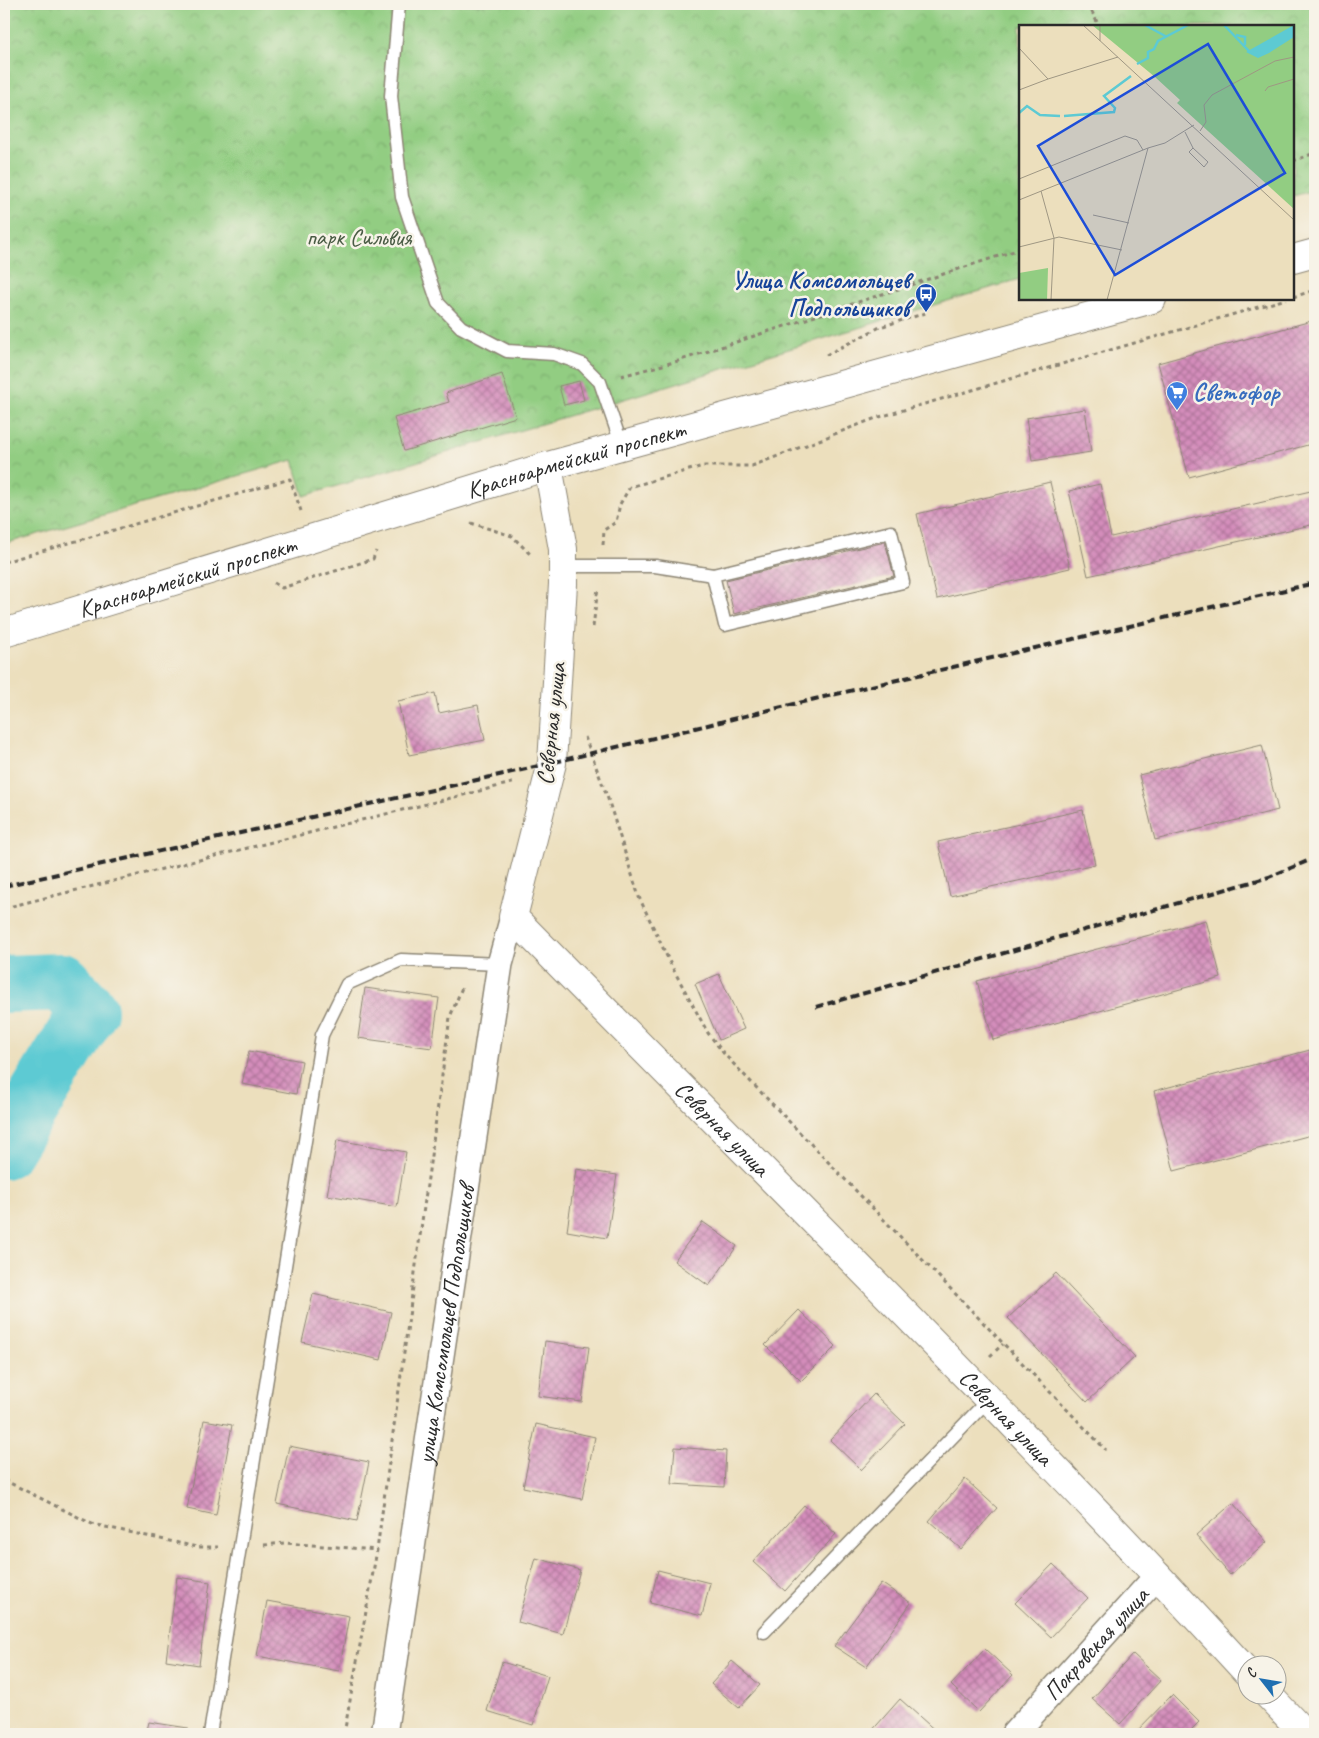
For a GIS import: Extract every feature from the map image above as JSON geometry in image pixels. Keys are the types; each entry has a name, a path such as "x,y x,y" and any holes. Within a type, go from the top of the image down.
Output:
{"street":[{"path":"1294,259 1315,253"},
{"name":"Красноармейский проспект","path":"4,633 548,466 1148,300"},
{"name":"Северная улица","path":"548,466 563,549 552,763 513,917 989,1399 1158,1575 1236,1660"},
{"name":"улица Комсомольцев Подпольщиков","path":"384,1734 500,964 513,917"},
{"name":"Покровская улица","path":"1014,1734 1158,1575"},
{"path":"1278,1706 1305,1734"}],"lane":[{"path":"399,4 391,96 402,198 438,303 461,327 507,351 554,354 582,364 600,382 622,446"},
{"path":"563,566 655,566 713,575 891,532 903,582 725,625 713,575"},
{"path":"210,1734 242,1547 322,1035 347,984 401,960 500,964"},
{"path":"764,1632 989,1399"}],"path":[{"path":"1088,4 1098,25"},
{"path":"1294,161 1315,153"},
{"path":"600,382 678,361 1019,249"},
{"path":"1294,297 1315,290"},
{"path":"593,630 604,530 616,522 620,504 630,486 703,466 752,466 876,418 1283,300"},
{"path":"819,357 880,327 926,313"},
{"path":"4,562 290,479"},
{"path":"465,524 474,523 512,536 525,546 535,560"},
{"path":"585,735 608,799 639,897 671,965 708,1033 732,1062 1106,1450"},
{"path":"4,908 523,781"},
{"path":"344,1734 377,1550 450,1017 472,962"},
{"path":"4,1480 92,1524 196,1547 242,1547 285,1543 377,1550 410,1556"}],"green space":[{"name":"парк Сильвия","path":"4,4 1315,4 1315,190 1294,196 1294,25 1019,25 1019,279 304,496 293,460 4,544"}],"building":[{"path":"1315,320 1315,443 1189,477 1158,363"},
{"path":"502,374 516,417 404,451 394,418 449,402 446,393"},
{"path":"579,381 584,400 564,405 559,386"},
{"path":"1085,409 1091,452 1032,461 1026,418"},
{"path":"1050,482 1070,568 937,599 917,514"},
{"path":"1100,484 1111,537 1315,490 1315,524 1088,576 1069,491"},
{"path":"885,542 894,576 734,614 726,580"},
{"path":"435,693 439,713 478,705 485,740 409,755 398,701"},
{"path":"1262,745 1278,810 1155,840 1139,775"},
{"path":"1083,810 1095,864 950,896 938,842"},
{"path":"1206,920 1221,978 993,1040 977,981"},
{"path":"719,974 744,1029 719,1040 695,984"},
{"path":"365,988 439,998 432,1048 358,1038"},
{"path":"1310,1050 1315,1072 1315,1134 1174,1171 1154,1091"},
{"path":"249,1051 302,1061 296,1094 242,1084"},
{"path":"337,1140 406,1152 397,1207 327,1195"},
{"path":"576,1169 617,1175 607,1238 567,1231"},
{"path":"703,1222 737,1246 709,1286 674,1261"},
{"path":"1056,1273 1135,1357 1087,1402 1008,1318"},
{"path":"313,1294 391,1312 381,1360 302,1342"},
{"path":"799,1310 836,1346 801,1381 765,1345"},
{"path":"545,1341 589,1347 582,1402 538,1396"},
{"path":"874,1394 905,1424 861,1470 830,1440"},
{"path":"204,1420 232,1425 216,1515 187,1509"},
{"path":"536,1424 595,1437 582,1499 523,1487"},
{"path":"289,1446 369,1462 357,1521 277,1504"},
{"path":"675,1447 726,1451 724,1487 672,1484"},
{"path":"965,1479 997,1508 961,1549 929,1521"},
{"path":"1233,1503 1267,1542 1230,1575 1196,1535"},
{"path":"804,1505 836,1534 785,1591 753,1562"},
{"path":"536,1558 580,1570 563,1634 518,1622"},
{"path":"1053,1564 1088,1598 1051,1637 1015,1603"},
{"path":"658,1570 710,1583 702,1616 650,1603"},
{"path":"177,1577 210,1582 199,1665 166,1660"},
{"path":"881,1583 911,1603 866,1667 834,1646"},
{"path":"267,1601 349,1616 339,1671 257,1656"},
{"path":"985,1649 1013,1675 979,1712 951,1685"},
{"path":"1133,1654 1161,1680 1120,1724 1092,1699"},
{"path":"732,1661 760,1685 739,1708 711,1684"},
{"path":"502,1662 548,1676 533,1725 487,1711"},
{"path":"1172,1695 1199,1722 1187,1734 1134,1734"},
{"path":"900,1699 939,1734 869,1734"},
{"path":"149,1722 188,1728 187,1734 146,1734"}],"waterway":[{"path":"4,984 62,982 89,1011 4,1150"}],"railway":[{"path":"4,886 526,769 815,699 1315,583"},
{"path":"816,1007 1269,877 1315,858"}],"place":[{"name":"Улица Комсомольцев Подпольщиков","path":"926,313"},
{"name":"Светофор","path":"1177,411"}]}
